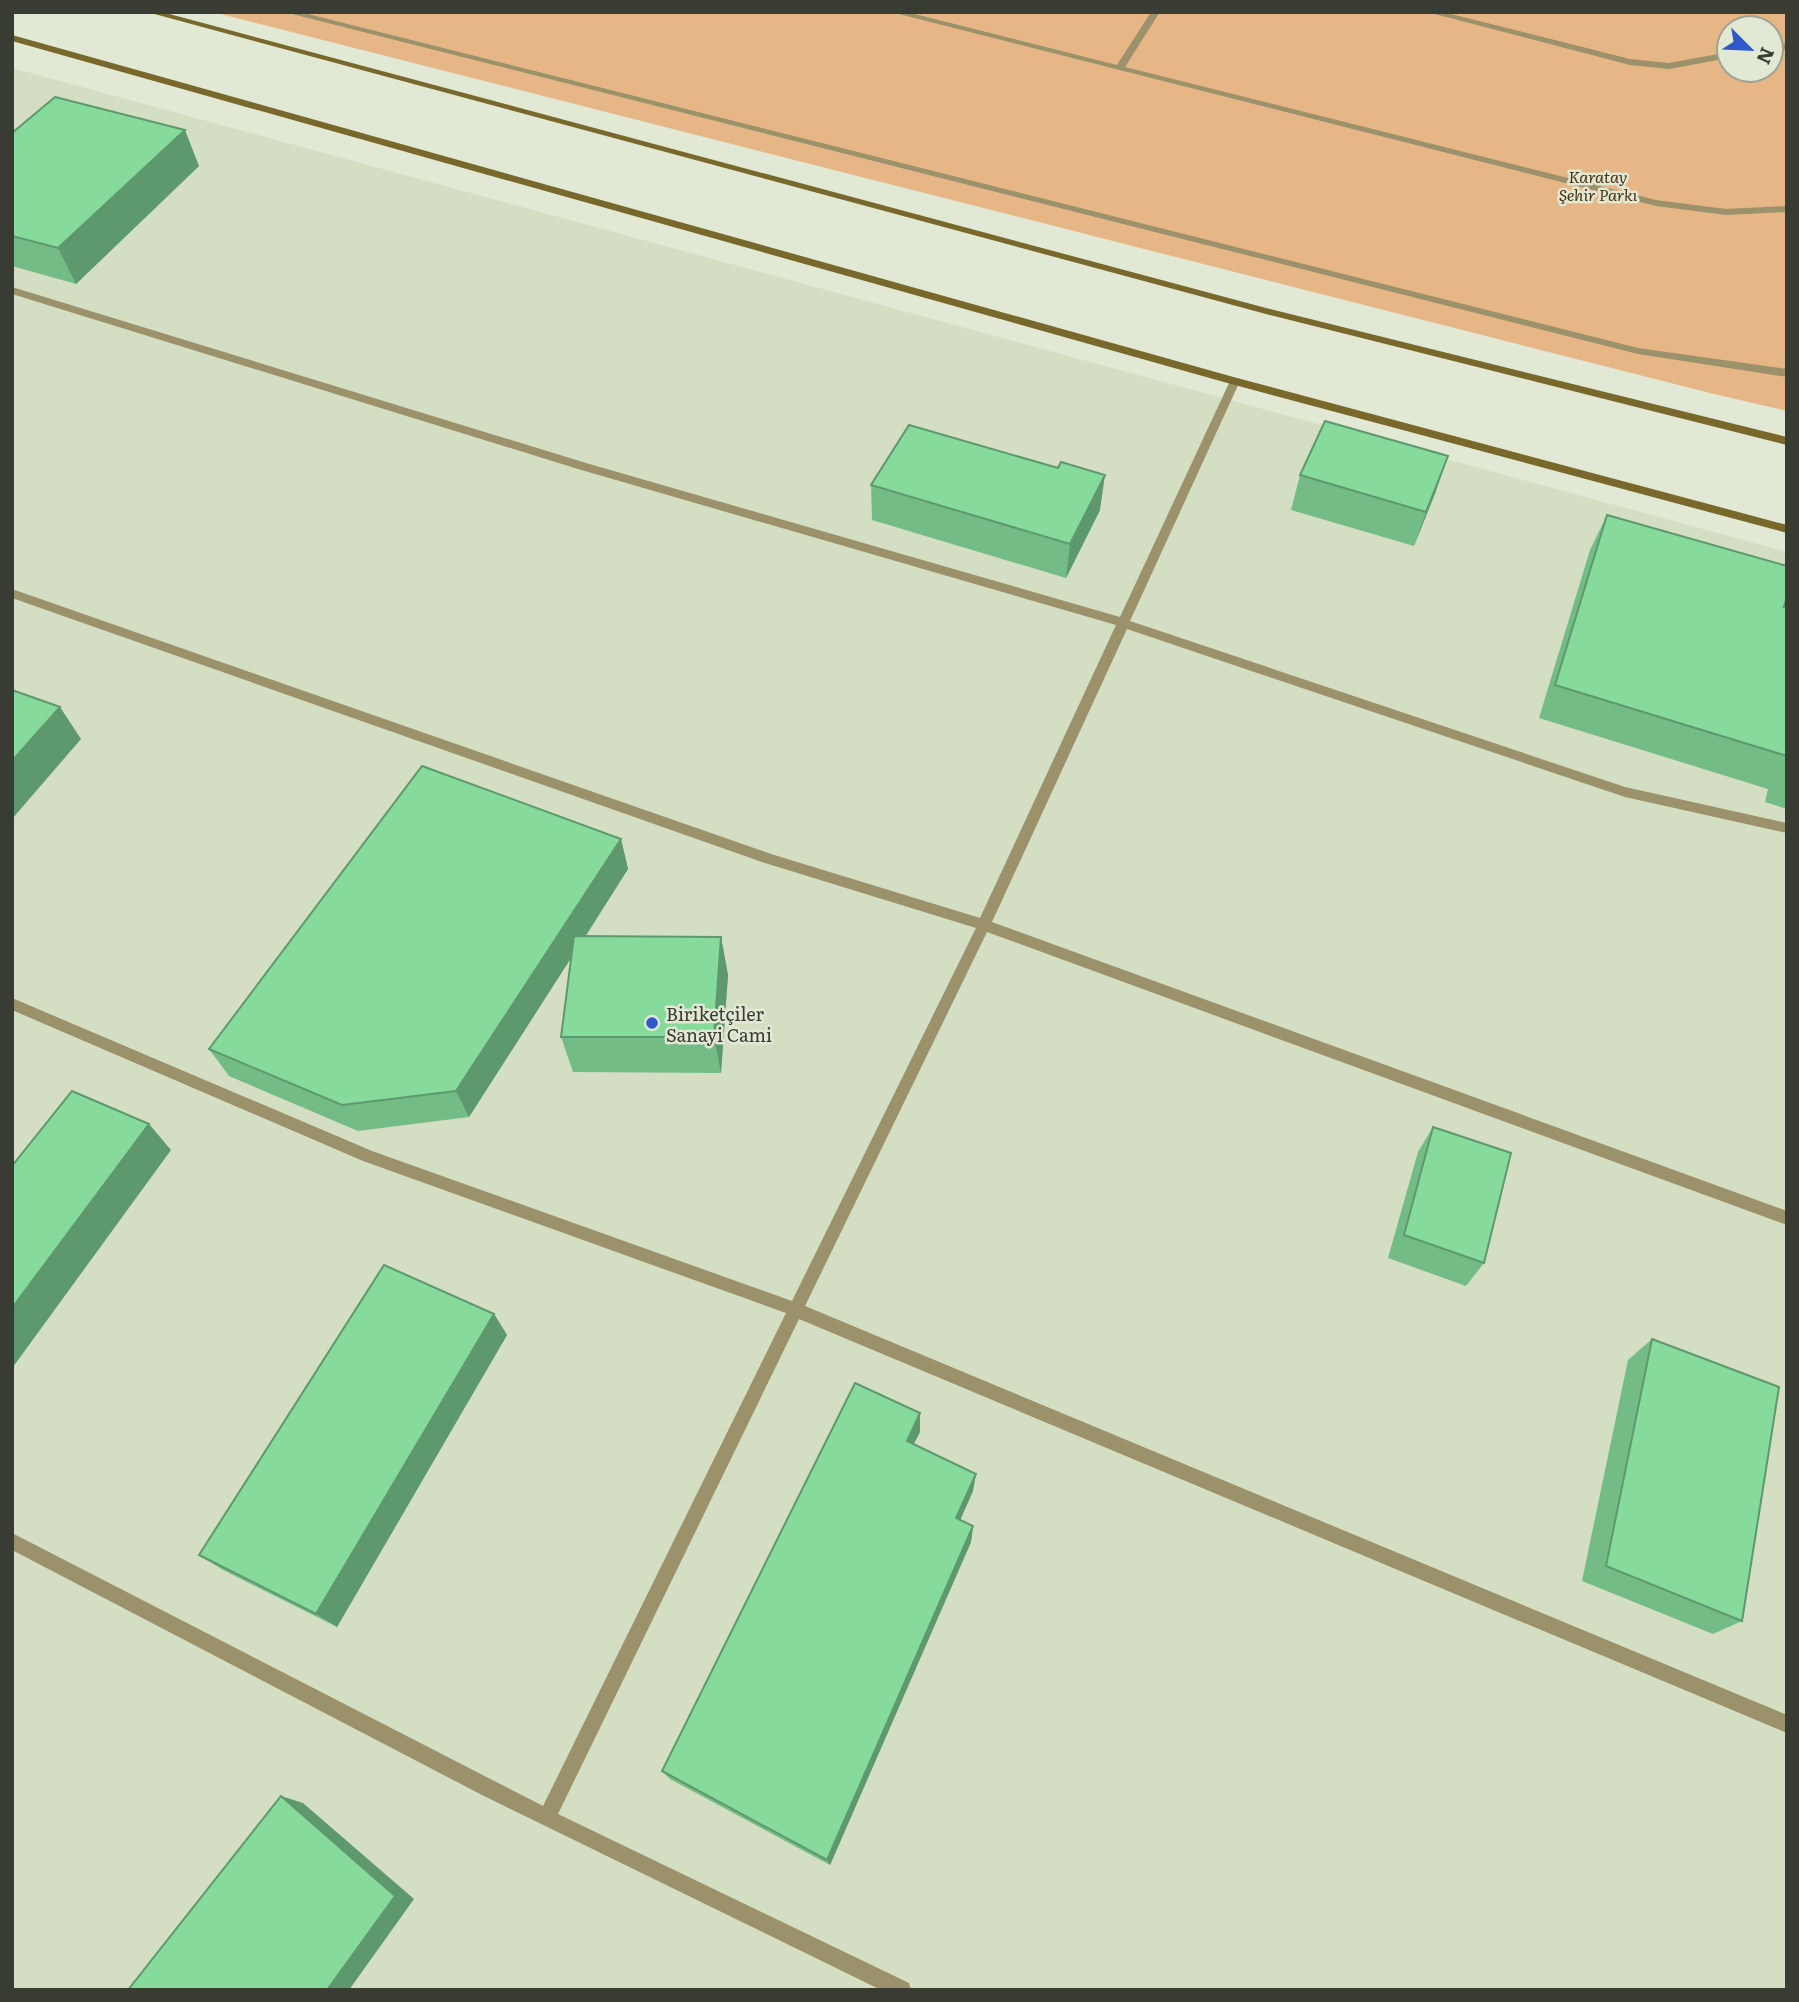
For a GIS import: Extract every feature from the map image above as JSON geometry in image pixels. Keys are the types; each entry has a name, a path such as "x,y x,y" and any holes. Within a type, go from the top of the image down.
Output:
{"main road":[{"path":"151,12 1240,304 1787,441"},
{"path":"12,38 1235,381 1787,529"}],"lane":[{"path":"288,12 307,14 1638,351 1787,373"},
{"path":"895,12 1656,203 1726,212 1787,209"},
{"path":"1120,68 1156,12"},
{"path":"1431,12 1630,62 1669,66 1715,58"},
{"path":"12,290 582,466 1124,623 1625,792 1787,828"},
{"path":"547,1817 984,925 1235,381"},
{"path":"12,593 770,859 984,925 1787,1217"},
{"path":"12,1004 368,1156 797,1310 1787,1724"},
{"path":"14,1544 488,1789 902,1990"}],"shaded area":[{"path":"12,68 1787,552 1787,1990 12,1990"}],"green space":[{"name":"Karatay Şehir Parkı","path":"213,12 1787,12 1787,411 1714,394"}],"building":[{"path":"55,97 185,130 58,248 12,236 12,133"},
{"path":"1325,421 1448,456 1426,512 1300,475"},
{"path":"909,425 1058,468 1061,462 1105,475 1070,544 871,485"},
{"path":"1607,515 1787,566 1787,596 1784,607 1787,607 1787,756 1555,685"},
{"path":"12,690 60,707 12,761"},
{"path":"422,766 621,839 456,1091 342,1105 209,1049"},
{"path":"574,936 721,937 714,1037 561,1037"},
{"path":"72,1091 149,1124 12,1308 12,1166"},
{"path":"1433,1127 1511,1153 1484,1263 1404,1235"},
{"path":"384,1265 494,1314 316,1614 199,1555"},
{"path":"1652,1339 1779,1387 1742,1621 1606,1566"},
{"path":"855,1383 920,1413 907,1441 976,1474 956,1518 973,1526 827,1860 662,1771"},
{"path":"281,1796 395,1896 327,1990 128,1990"}],"place":[{"name":"Biriketçiler Sanayi Cami","path":"652,1023"}]}
